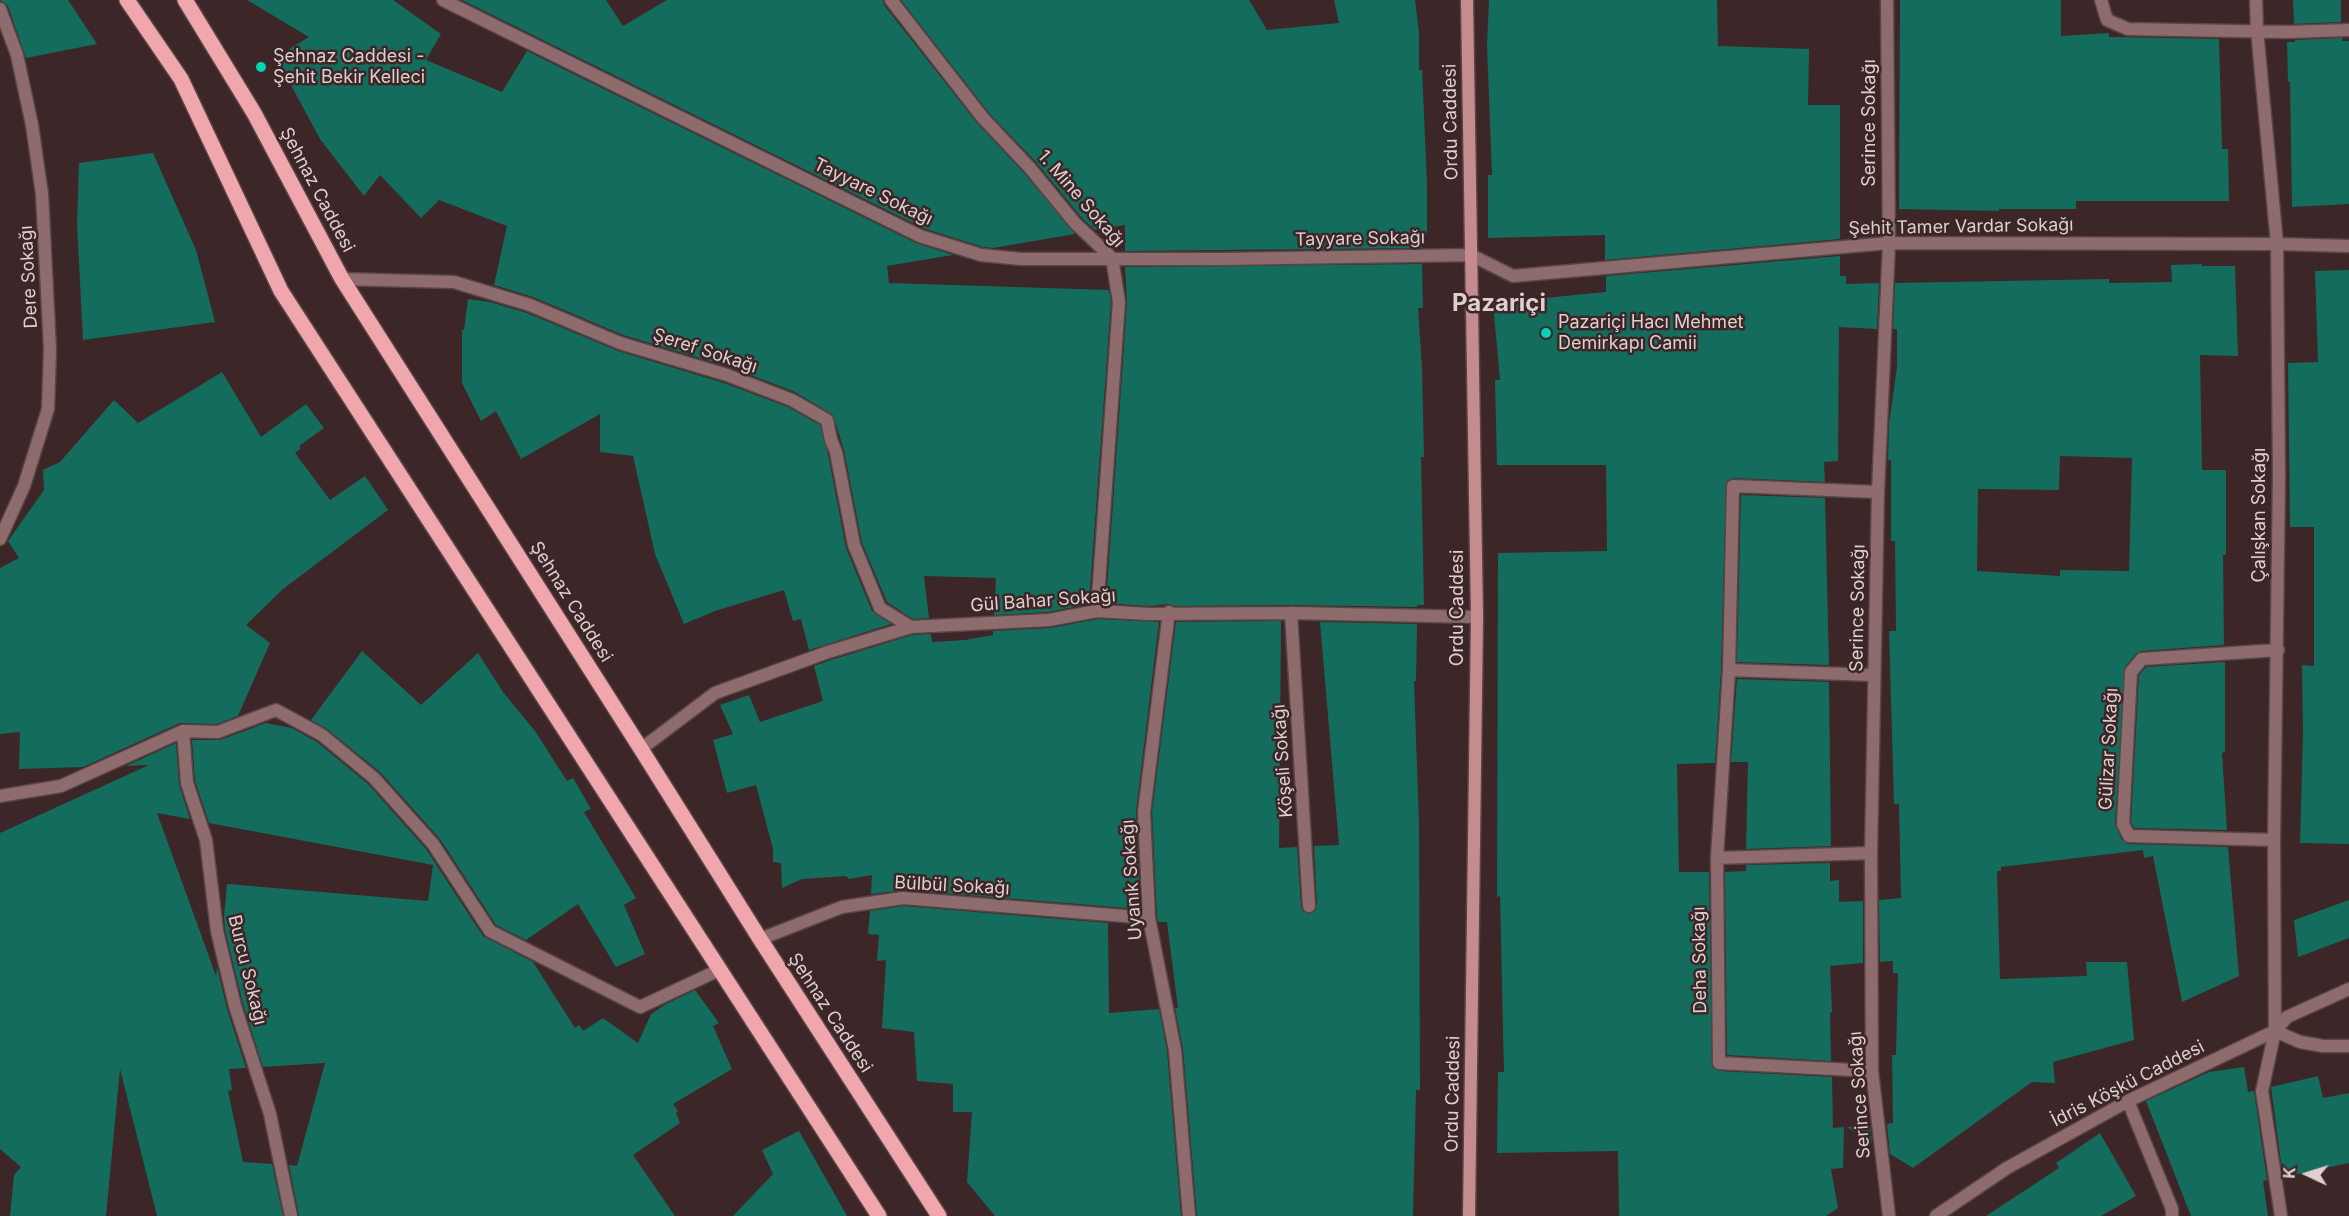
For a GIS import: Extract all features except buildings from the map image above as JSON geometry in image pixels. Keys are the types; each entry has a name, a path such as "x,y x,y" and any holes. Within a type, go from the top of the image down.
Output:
{"main road":[{"path":"127,0 181,79 281,291 879,1216"},
{"name":"Şehnaz Caddesi","path":"185,0 254,113 342,279 760,939 939,1216"},
{"name":"Ordu Caddesi","path":"1467,0 1477,617 1469,1216"}],"street":[{"name":"Tayyare Sokağı","path":"443,0 920,237 981,255 1021,259 1471,255"},
{"name":"1. Mine Sokağı","path":"891,0 983,118 1030,168 1075,223 1112,258 1119,302 1097,611"},
{"name":"Serince Sokağı","path":"1887,0 1889,243 1878,492 1871,853 1872,1071 1889,1216"},
{"path":"2101,0 2107,20 2128,29 2288,32 2349,30"},
{"name":"Çalışkan Sokağı","path":"2256,0 2277,244 2278,650 2274,840 2275,1031 2262,1091 2281,1216"},
{"name":"Dere Sokağı","path":"0,9 17,55 32,125 42,194 50,349 48,409 24,486 0,539"},
{"name":"Şehit Tamer Vardar Sokağı","path":"1471,255 1513,276 1889,243 2349,246"},
{"name":"Şeref Sokağı","path":"342,279 454,282 530,305 620,343 727,375 792,400 826,420 836,452 854,545 880,608 911,627"},
{"path":"1871,853 1717,858 1729,670 1733,486 1878,492"},
{"name":"Gül Bahar Sokağı","path":"641,749 715,693 828,652 911,627 1049,620 1097,611 1149,614 1169,612 1291,613 1477,617"},
{"name":"Uyanık Sokağı","path":"1169,612 1144,812 1149,918 1175,1050 1189,1216"},
{"name":"Köşeli Sokağı","path":"1291,613 1309,906"},
{"name":"Gülizar Sokağı","path":"2274,840 2129,836 2123,824 2131,672 2142,659 2278,650"},
{"path":"1729,670 1875,675"},
{"path":"0,796 61,786 183,731 218,732 276,710 322,735 374,778 433,844 490,931 640,1007 719,970"},
{"name":"Burcu Sokağı","path":"183,731 187,783 206,840 217,931 235,1006 270,1114 291,1216"},
{"name":"Deha Sokağı","path":"1717,858 1719,1063 1872,1071"},
{"name":"Bülbül Sokağı","path":"760,939 842,907 903,898 1149,918"},
{"name":"İdris Köşkü Caddesi","path":"1936,1216 2007,1168 2128,1101 2275,1031 2287,1017 2349,989"},
{"path":"2275,1031 2300,1042 2323,1046 2349,1046"},
{"path":"2128,1101 2172,1209 2172,1216"}],"place":[{"name":"Şehnaz Caddesi - Şehit Bekir Kelleci","path":"261,67"},
{"name":"Pazariçi Hacı Mehmet Demirkapı Camii","path":"1546,333"}],"district":[{"name":"Pazariçi","path":"1499,304"}]}
